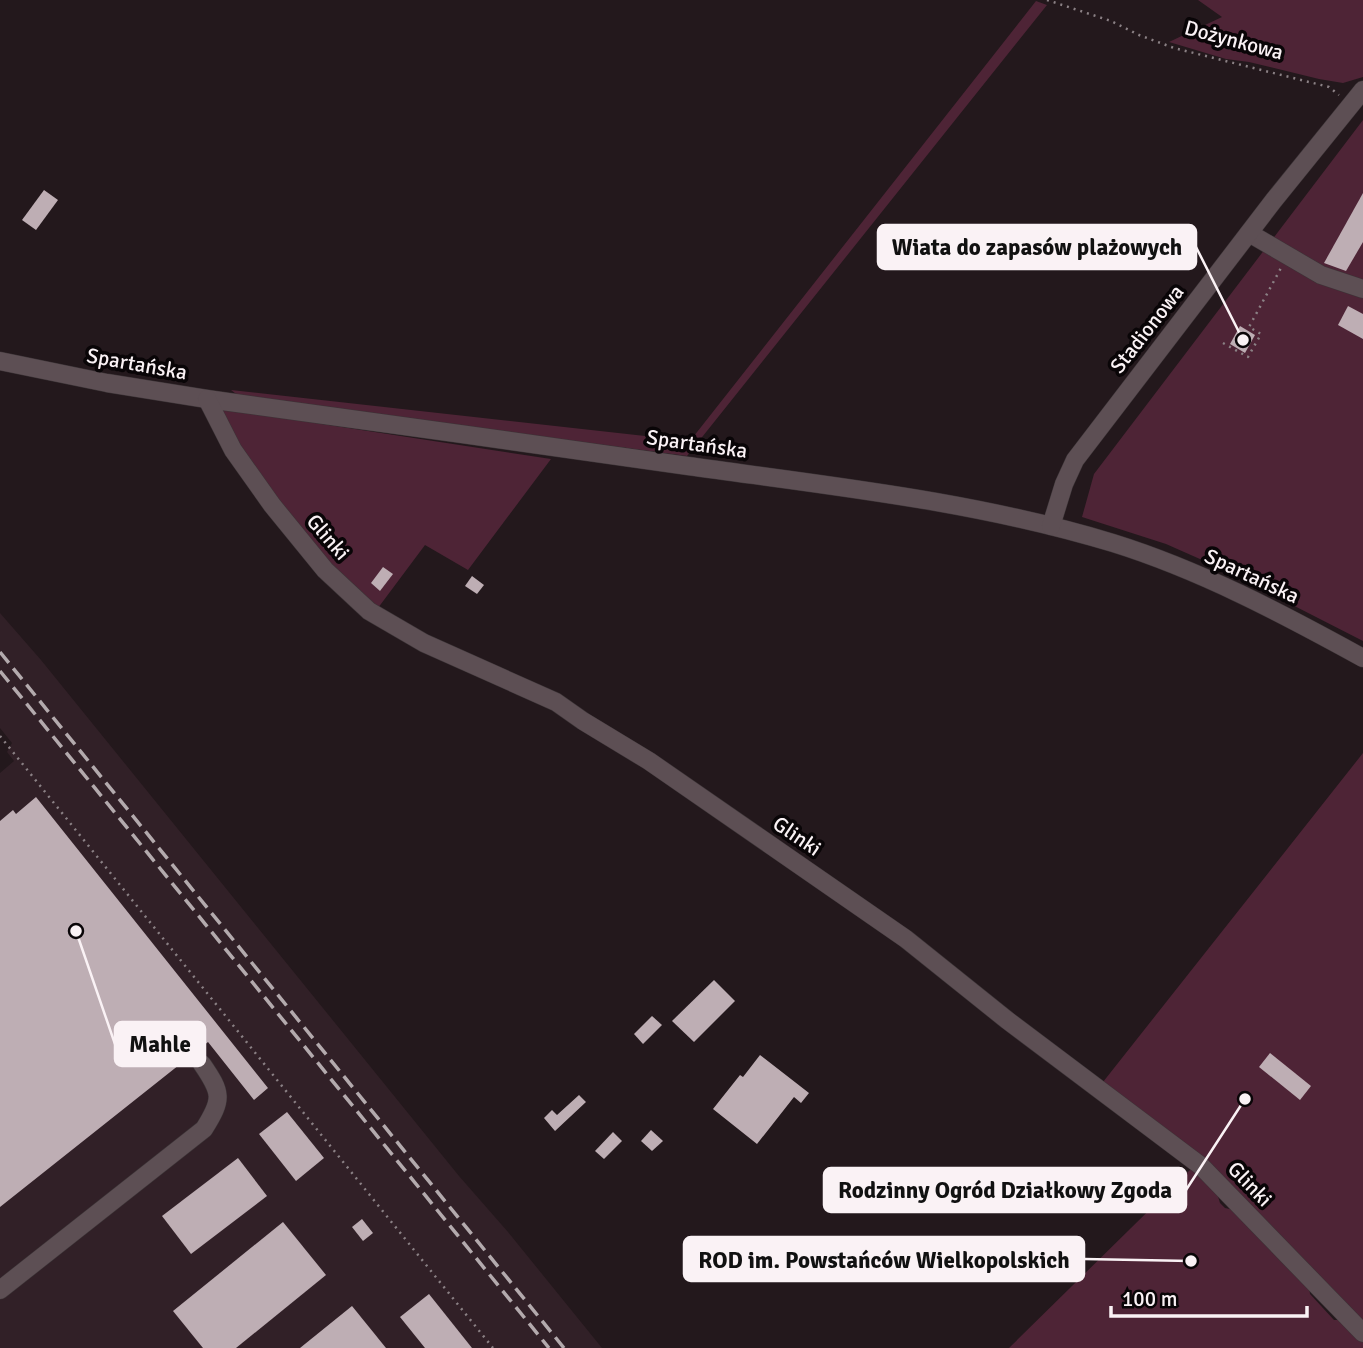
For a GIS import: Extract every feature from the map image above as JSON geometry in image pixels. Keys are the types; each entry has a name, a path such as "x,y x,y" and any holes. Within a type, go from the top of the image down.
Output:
{"street":[{"path":"1350,104 1363,90"},
{"name":"Stadionowa","path":"1051,526 1063,484 1076,460 1350,104"},
{"path":"1250,233 1321,275 1363,289"},
{"name":"Spartańska","path":"0,360 107,383 207,399 858,489 983,509 1115,544 1186,569 1363,658"},
{"name":"Glinki","path":"207,399 233,450 272,506 325,570 369,611 424,643 556,702 649,761 906,939 1007,1020 1201,1166 1363,1333"},
{"path":"0,1290 204,1129 217,1108 217,1090 202,1064"}],"path":[{"name":"Dożynkowa","path":"1047,0 1111,21 1174,48 1329,87 1350,104"},
{"path":"1223,343 1248,357 1261,334 1249,327 1287,256"},
{"path":"0,736 493,1348"}],"shaded area":[{"path":"1198,0 1363,0 1363,77 1343,83 1319,79 1226,59 1169,42 1222,17"},
{"path":"1036,1 1047,5 687,456 240,397 231,390 690,441"},
{"path":"1363,120 1363,641 1218,567 1166,544 1082,517 1094,474"},
{"path":"224,409 551,459 468,570 425,545 375,612 343,583 268,493 219,412"},
{"path":"0,613 602,1348 0,1348 0,773 14,761 7,752 12,743 0,728"},
{"path":"1363,753 1363,1321 1205,1166 1103,1082"},
{"path":"1191,1169 1217,1193 1225,1208 1234,1210 1309,1286 1310,1294 1334,1320 1342,1320 1363,1342 1363,1348 1009,1348"}],"building":[{"path":"44,190 58,200 36,230 22,220"},
{"path":"1363,193 1363,242 1346,271 1324,263"},
{"path":"1348,306 1363,314 1363,339 1338,325"},
{"path":"1240,326 1255,335 1245,353 1230,344"},
{"path":"383,567 393,574 380,591 371,583"},
{"path":"472,576 484,585 477,594 465,586"},
{"path":"36,797 268,1088 254,1100 208,1042 0,1207 0,821 13,810 16,814"},
{"path":"714,980 735,1001 694,1042 672,1021"},
{"path":"652,1016 662,1025 643,1044 634,1034"},
{"path":"1270,1053 1311,1086 1300,1100 1259,1067"},
{"path":"760,1055 809,1093 801,1103 794,1097 757,1144 713,1109"},
{"path":"579,1095 586,1102 555,1131 544,1118 552,1110 557,1115"},
{"path":"287,1112 324,1158 296,1181 259,1134"},
{"path":"651,1130 663,1141 652,1151 641,1141"},
{"path":"613,1132 622,1141 604,1159 595,1151"},
{"path":"238,1158 267,1196 191,1254 162,1216"},
{"path":"362,1219 373,1233 363,1241 352,1227"},
{"path":"283,1222 326,1275 236,1348 203,1348 173,1311"},
{"path":"429,1294 472,1348 425,1348 400,1317"},
{"path":"352,1306 386,1348 300,1348"}],"railway":[{"path":"0,652 564,1348"},
{"path":"0,671 549,1348"}],"place":[{"name":"Wiata do zapasów plażowych","path":"1243,340"},
{"name":"Mahle","path":"76,931"},
{"name":"Rodzinny Ogród Działkowy Zgoda","path":"1245,1099"},
{"name":"ROD im. Powstańców Wielkopolskich","path":"1191,1261"}]}
